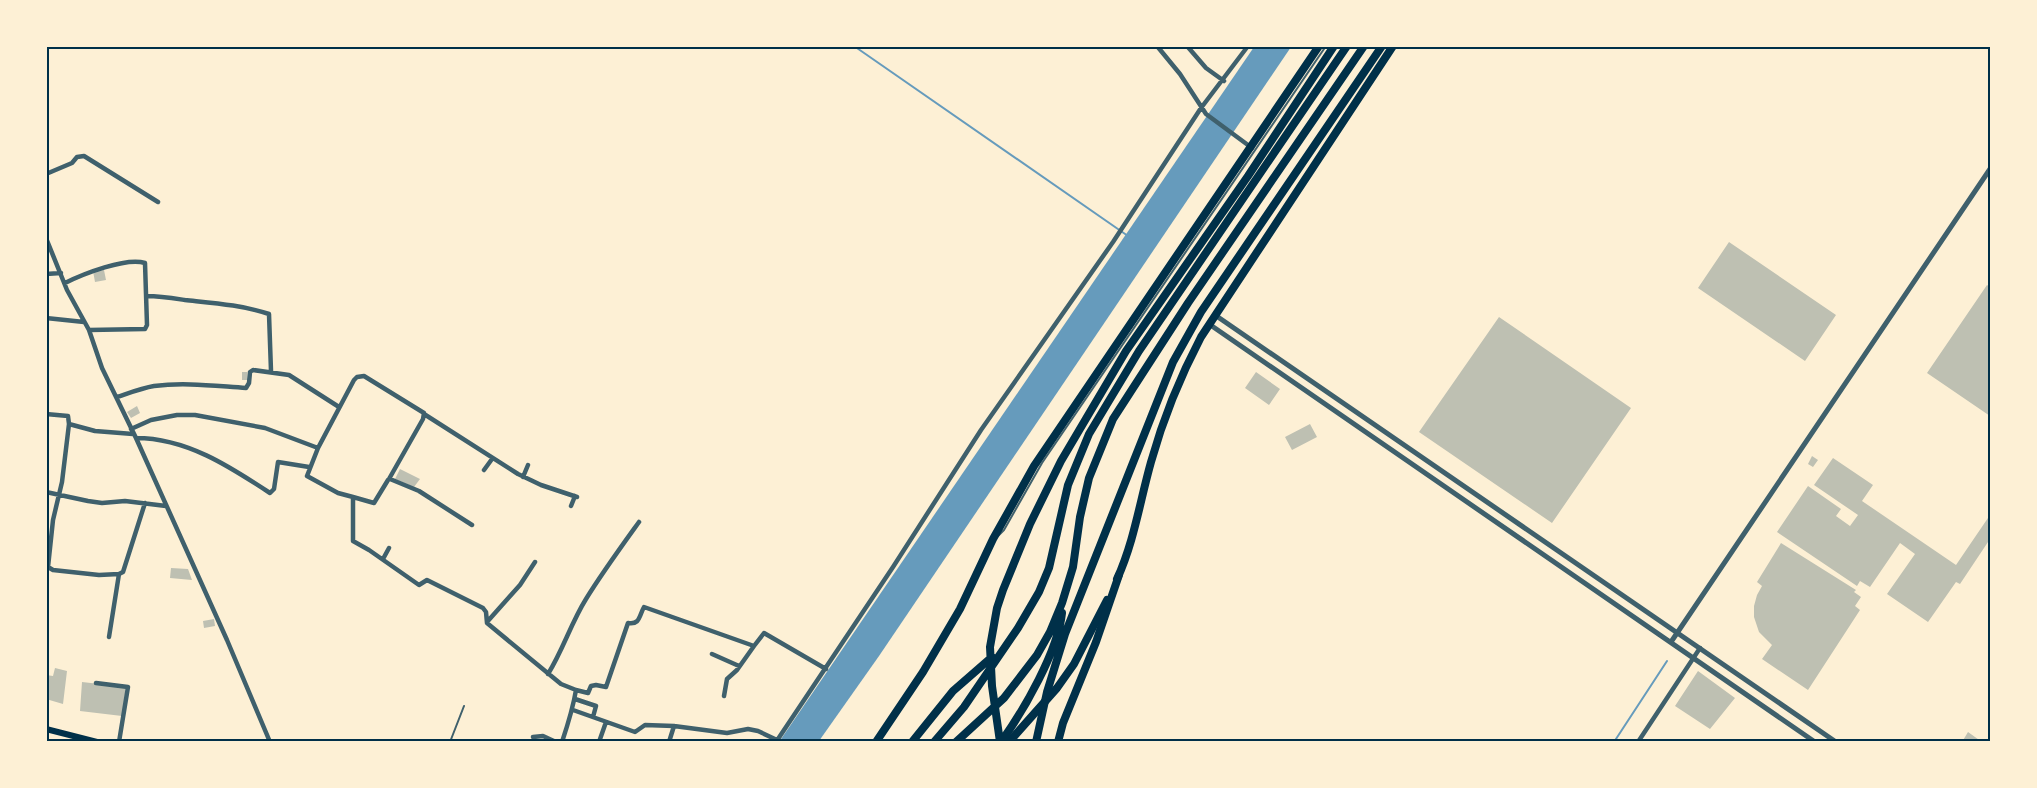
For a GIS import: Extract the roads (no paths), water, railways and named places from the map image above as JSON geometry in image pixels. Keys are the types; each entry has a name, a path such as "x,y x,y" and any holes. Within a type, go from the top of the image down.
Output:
{"highway":[{"path":"876,741 923,672 960,609 993,539 1034,466 1252,148 1319,46"},
{"path":"1000,741 992,686 990,647 997,608 1030,524 1061,461 1126,351 1248,176 1334,46"},
{"path":"934,741 963,707 1028,611 1048,570 1068,485 1089,434 1138,351 1347,46"},
{"path":"956,741 998,705 1047,640 1073,567 1080,517 1089,478 1113,419 1140,374 1364,46"},
{"path":"1036,741 1047,692 1065,634 1173,362 1201,312 1382,46"},
{"path":"1058,741 1119,575 1160,434 1182,377 1209,324 1393,46"},
{"path":"1009,741 1057,688 1074,664 1119,575"},
{"path":"1000,741 1016,718 1049,657 1059,631 1062,603"},
{"path":"912,741 954,690 1004,647"}],"main road":[{"path":"46,729 80,740 97,741"}],"street":[{"path":"1158,46 1180,74 1206,114 1252,148"},
{"path":"1187,46 1206,68 1224,81"},
{"path":"573,710 635,732 645,725 674,726 727,733 748,729 758,730 777,741 981,430 1113,242 1201,108 1224,81 1248,46"},
{"path":"46,174 72,163 77,157 84,156 158,202"},
{"path":"1671,642 1990,169"},
{"path":"46,238 270,741"},
{"path":"65,283 83,273 145,261 146,329 88,330"},
{"path":"46,274 61,273"},
{"path":"147,296 215,303 253,309 269,315 271,371"},
{"path":"1215,315 1836,741"},
{"path":"46,318 84,322"},
{"path":"1209,324 1815,741"},
{"path":"1269,365 1275,356"},
{"path":"117,397 152,387 175,384 246,388 251,370 289,375 339,407"},
{"path":"424,414 374,503 338,493 307,477 314,456 339,407 357,377 364,376 423,411 424,414 492,459 523,477 576,497 571,506"},
{"path":"46,414 68,416 69,424 60,496 53,520 48,567 53,570 99,575 123,572 145,503"},
{"path":"133,434 152,420 177,415 195,415 265,428 318,448"},
{"path":"69,424 95,431 133,434 163,440 205,454 270,493 274,489 278,462 309,467"},
{"path":"484,470 492,459"},
{"path":"523,477 528,465"},
{"path":"388,479 419,491 472,525"},
{"path":"46,492 102,503 125,501 166,506"},
{"path":"1472,505 1479,495"},
{"path":"352,497 353,541 419,585 427,580 483,608 487,622 561,684 576,690 588,693 591,686 606,687 628,623 638,622 644,608 754,646"},
{"path":"548,674 559,657 586,598 639,522"},
{"path":"383,560 389,548"},
{"path":"487,622 520,585 535,562"},
{"path":"109,637 119,574"},
{"path":"724,696 727,679 764,633 825,669"},
{"path":"1638,741 1700,648"},
{"path":"712,654 739,666"},
{"path":"96,683 128,687 119,741"},
{"path":"562,741 573,710 576,690"},
{"path":"575,699 597,706 593,717"},
{"path":"1769,710 1776,700"},
{"path":"599,741 606,722"},
{"path":"669,741 674,726"},
{"path":"533,736 543,736 556,741"}],"lane":[{"path":"993,539 1004,530 1042,463 1326,46"},
{"path":"450,741 464,706"}],"water":[{"path":"1254,47 1291,47 879,656 819,741 779,742"}],"waterway":[{"path":"854,46 1128,236"},
{"path":"1614,742 1667,661"}]}
